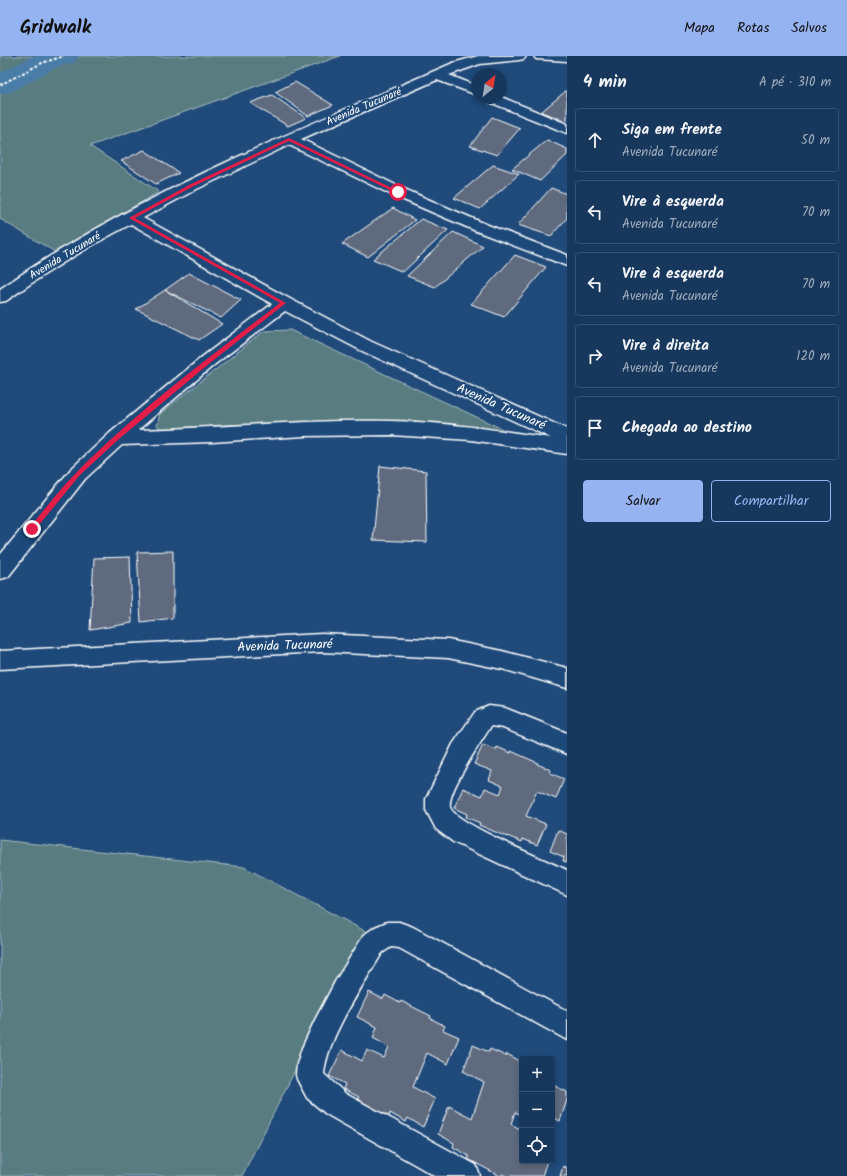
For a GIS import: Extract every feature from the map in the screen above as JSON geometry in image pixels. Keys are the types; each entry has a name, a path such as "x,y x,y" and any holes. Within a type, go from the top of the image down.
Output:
{"street":[{"name":"Avenida Tucunaré","path":"0,297 40,269 83,243 191,186 289,139 439,76 458,66 479,60 519,56"},
{"path":"541,56 567,57"},
{"path":"439,76 471,89"},
{"path":"507,104 567,129"},
{"path":"289,139 398,192 482,228 567,261"},
{"name":"Avenida Tucunaré","path":"132,218 284,303 366,346 567,437"},
{"path":"0,571 32,529 78,474 117,438 208,361 284,303"},
{"name":"Avenida Tucunaré","path":"117,438 212,435 304,429 391,428 471,432 567,447"},
{"name":"Avenida Tucunaré","path":"0,660 322,643 448,649 502,660 567,678"},
{"path":"567,744 505,718 494,716 482,719 461,751 438,799 438,810 445,821 462,834 567,883"},
{"path":"465,1176 365,1122 336,1104 320,1090 310,1076 310,1065 331,1018 373,944 383,935 392,932 404,936 567,1026"}],"path":[{"path":"0,85 42,63 64,56"}],"green space":[{"path":"0,56 340,56 90,146 159,192 55,252 0,219"},
{"path":"290,330 511,433 166,433 157,425 160,414 264,331"},
{"path":"0,840 244,867 365,931 242,1176 0,1176"}],"building":[{"path":"295,82 333,105 308,116 275,92"},
{"path":"567,90 567,121 541,112"},
{"path":"272,95 306,118 288,126 250,103"},
{"path":"492,117 520,128 497,155 470,146"},
{"path":"547,140 567,149 567,155 540,181 512,169"},
{"path":"144,150 179,173 156,184 121,161"},
{"path":"493,165 519,174 480,209 454,198"},
{"path":"551,188 567,194 567,218 551,236 518,225"},
{"path":"393,208 415,220 368,257 342,244"},
{"path":"421,219 448,230 403,272 373,259"},
{"path":"453,232 483,246 435,287 407,276"},
{"path":"515,255 546,267 504,317 471,304"},
{"path":"189,273 241,300 221,318 165,290"},
{"path":"165,290 222,324 199,340 136,309"},
{"path":"380,466 426,471 427,542 373,540"},
{"path":"173,551 173,618 141,622 137,552"},
{"path":"130,557 132,623 90,630 94,558"},
{"path":"483,745 496,750 497,747 511,753 511,751 538,763 537,764 551,770 550,773 564,779 556,799 537,791 526,816 546,824 537,845 523,839 522,842 507,837 479,825 480,823 466,817 467,814 454,808 463,788 482,796 485,788 500,794 503,786 489,780 492,771 474,764"},
{"path":"558,830 567,834 567,862 563,861 564,857 550,851"},
{"path":"369,992 383,999 385,995 400,1003 401,1001 431,1016 430,1018 445,1026 443,1030 459,1037 448,1064 427,1053 413,1087 435,1099 423,1127 408,1118 406,1122 390,1113 389,1117 357,1099 359,1097 343,1089 345,1084 329,1076 342,1050 362,1061 367,1050 384,1058 389,1047 373,1038 377,1027 357,1017"},
{"path":"473,1045 489,1052 490,1049 506,1056 507,1054 519,1060 519,1114 515,1112 511,1124 519,1128 519,1164 546,1164 542,1176 506,1176 503,1174 500,1176 468,1159 469,1156 453,1147 454,1143 438,1134 449,1106 472,1118 484,1082 463,1071"},
{"path":"555,1086 567,1092 567,1100 560,1121 555,1118"},
{"path":"563,1166 567,1168 567,1176 560,1176"}],"waterway":[{"path":"0,85 42,63 64,56"}],"route":[{"path":"32,529 78,474 117,438 208,361 284,303 132,218 191,186 289,139 398,192"}]}
